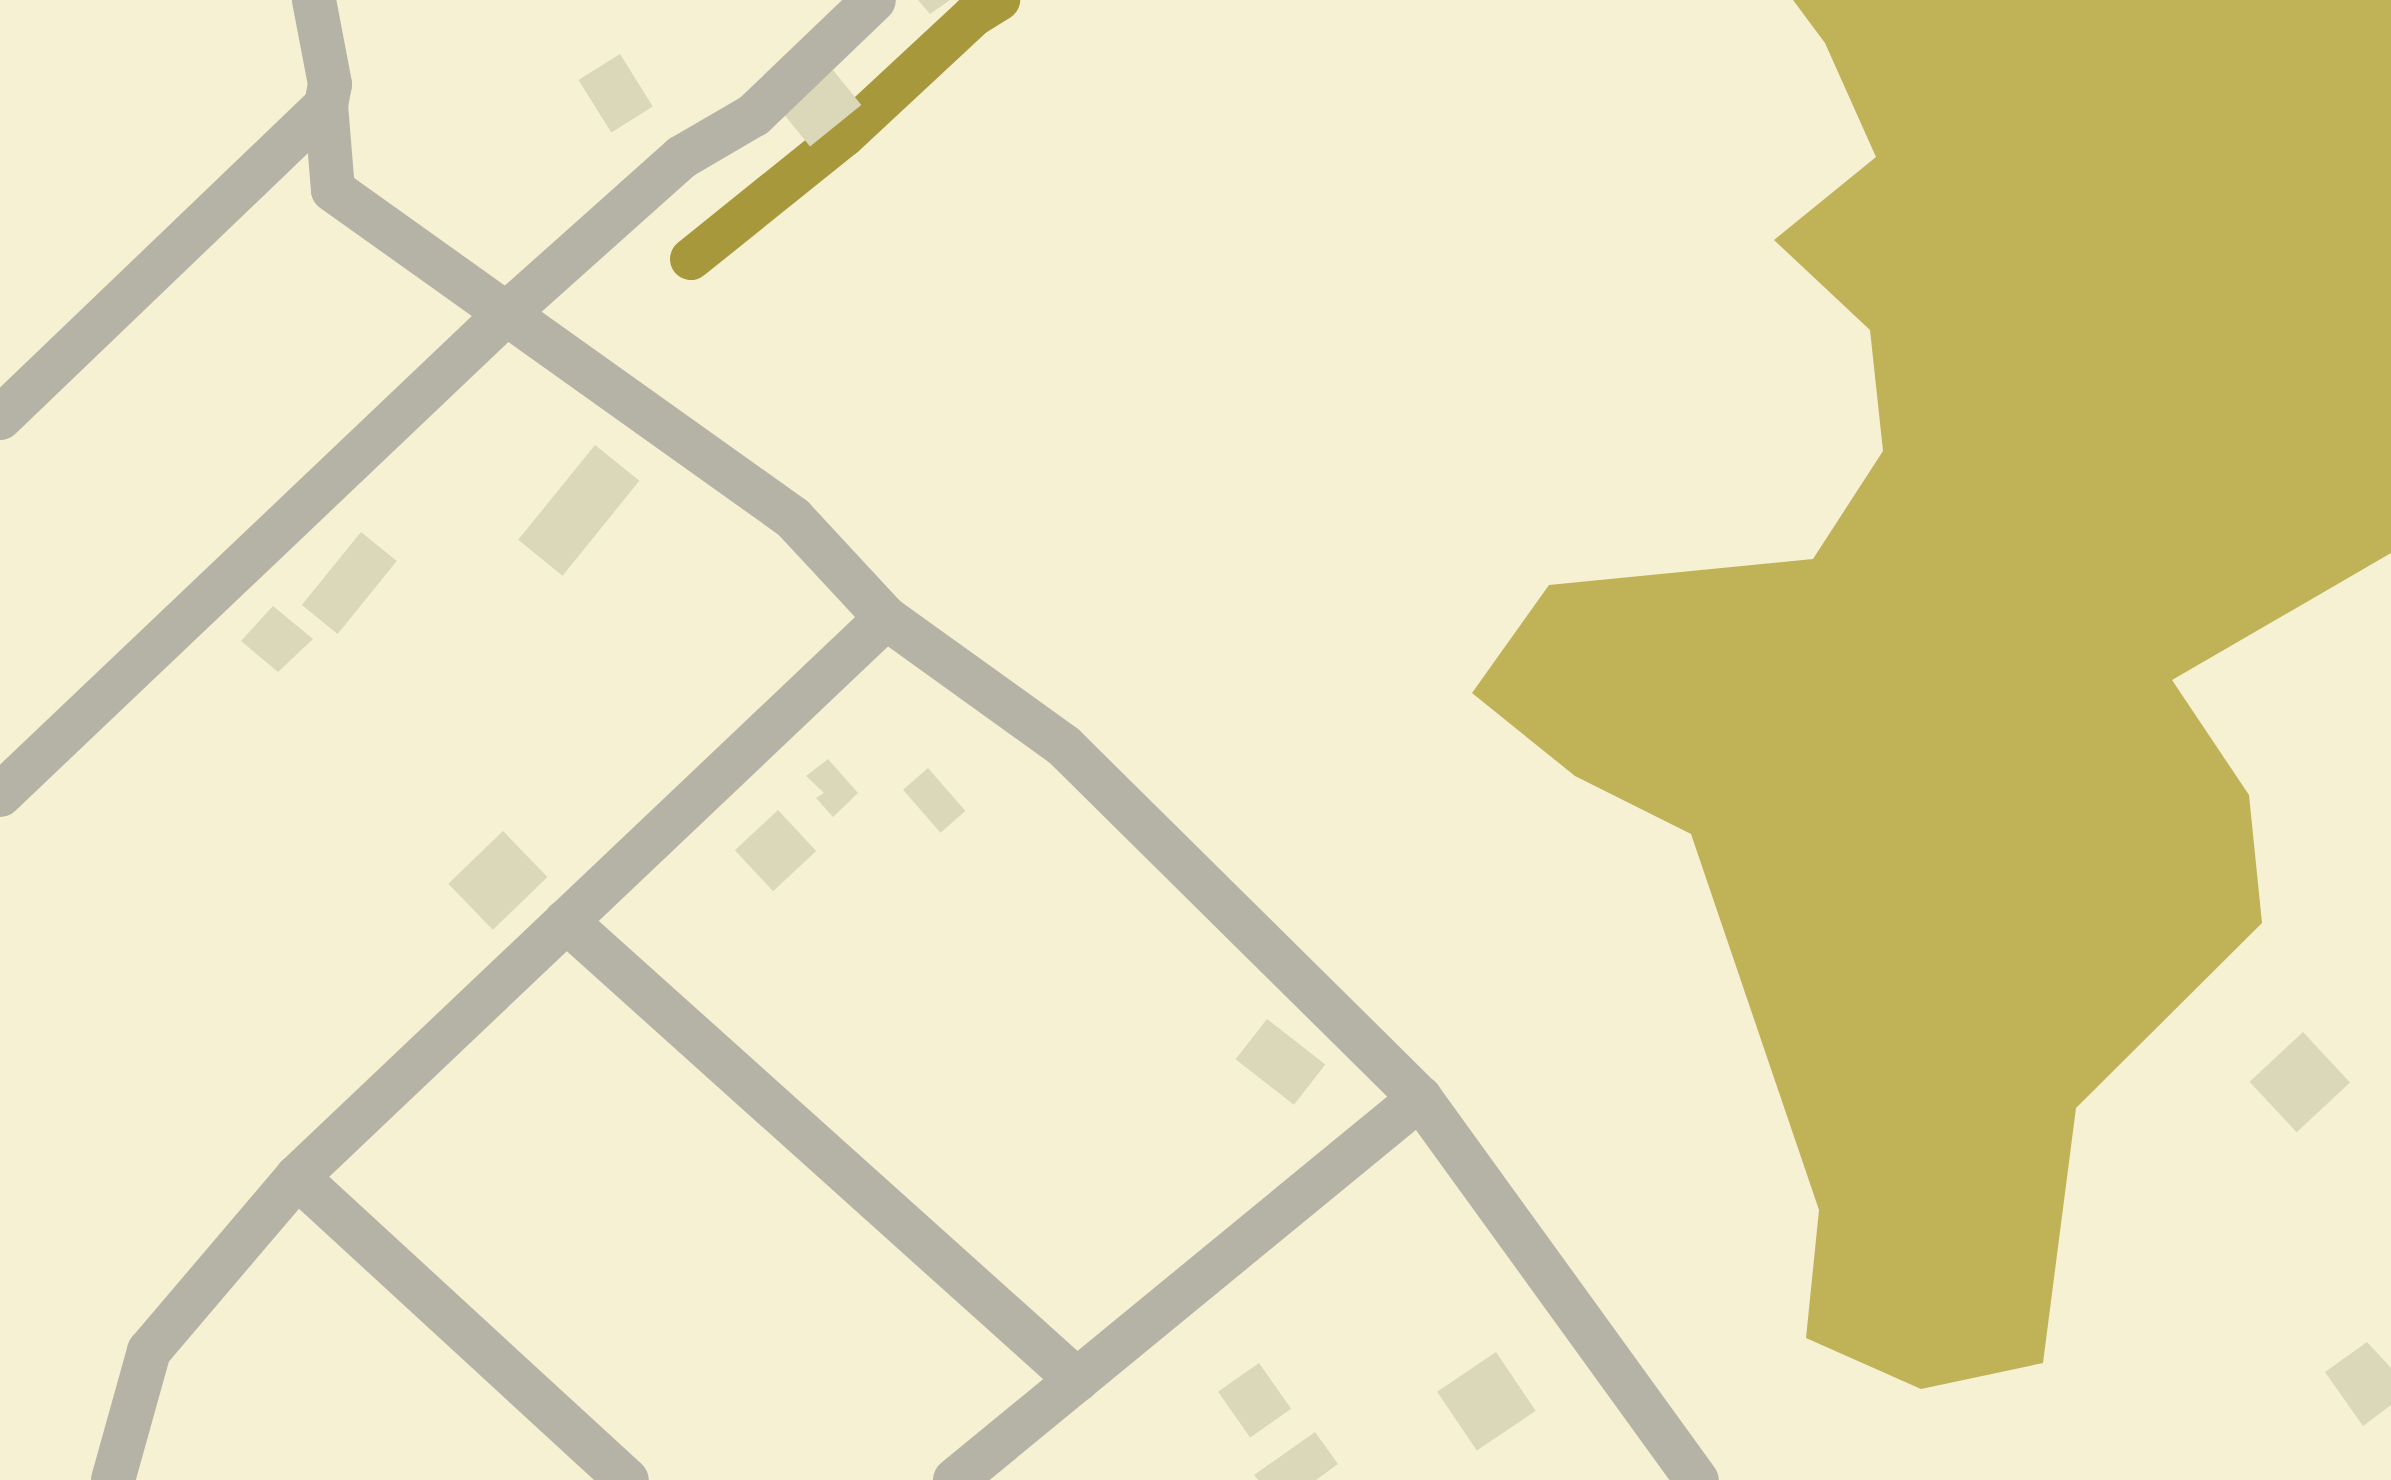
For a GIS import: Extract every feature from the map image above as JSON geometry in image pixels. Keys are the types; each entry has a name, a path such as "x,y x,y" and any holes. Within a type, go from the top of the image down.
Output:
{"street":[{"path":"314,0 330,84 326,105 333,190 793,518 886,618 1064,746 1420,1098 1690,1478"},
{"path":"0,795 505,315 682,157 754,115 874,0"},
{"path":"0,418 326,105"},
{"path":"113,1480 149,1351 297,1177 886,618"},
{"path":"566,921 1077,1380"},
{"path":"955,1480 1420,1098"},
{"path":"297,1177 627,1480"}],"shaded area":[{"path":"1793,0 2391,0 2391,553 2172,680 2249,795 2262,923 2076,1108 2043,1363 1921,1389 1806,1338 1819,1210 1691,834 1575,776 1472,693 1549,585 1813,559 1883,451 1870,330 1774,240 1876,157 1825,43"}],"building":[{"path":"918,0 950,0 930,14"},
{"path":"620,54 653,107 611,133 578,80"},
{"path":"833,70 861,105 810,147 782,112"},
{"path":"595,445 639,481 563,576 518,540"},
{"path":"361,532 397,561 338,634 302,605"},
{"path":"273,606 313,639 278,672 241,641"},
{"path":"828,759 858,793 833,817 816,798 824,793 806,776"},
{"path":"928,768 965,811 940,833 903,790"},
{"path":"778,810 816,851 773,891 735,850"},
{"path":"503,831 547,877 493,930 448,884"},
{"path":"1267,1019 1325,1065 1294,1105 1236,1059"},
{"path":"2303,1032 2350,1082 2297,1132 2250,1082"},
{"path":"2367,1342 2391,1368 2391,1405 2363,1426 2325,1372"},
{"path":"1496,1352 1536,1411 1477,1451 1437,1392"},
{"path":"1259,1363 1291,1409 1250,1438 1218,1392"},
{"path":"1315,1432 1338,1464 1316,1480 1258,1480 1254,1475"}],"waterway":[{"path":"691,259 844,136 973,16 999,0"}]}
